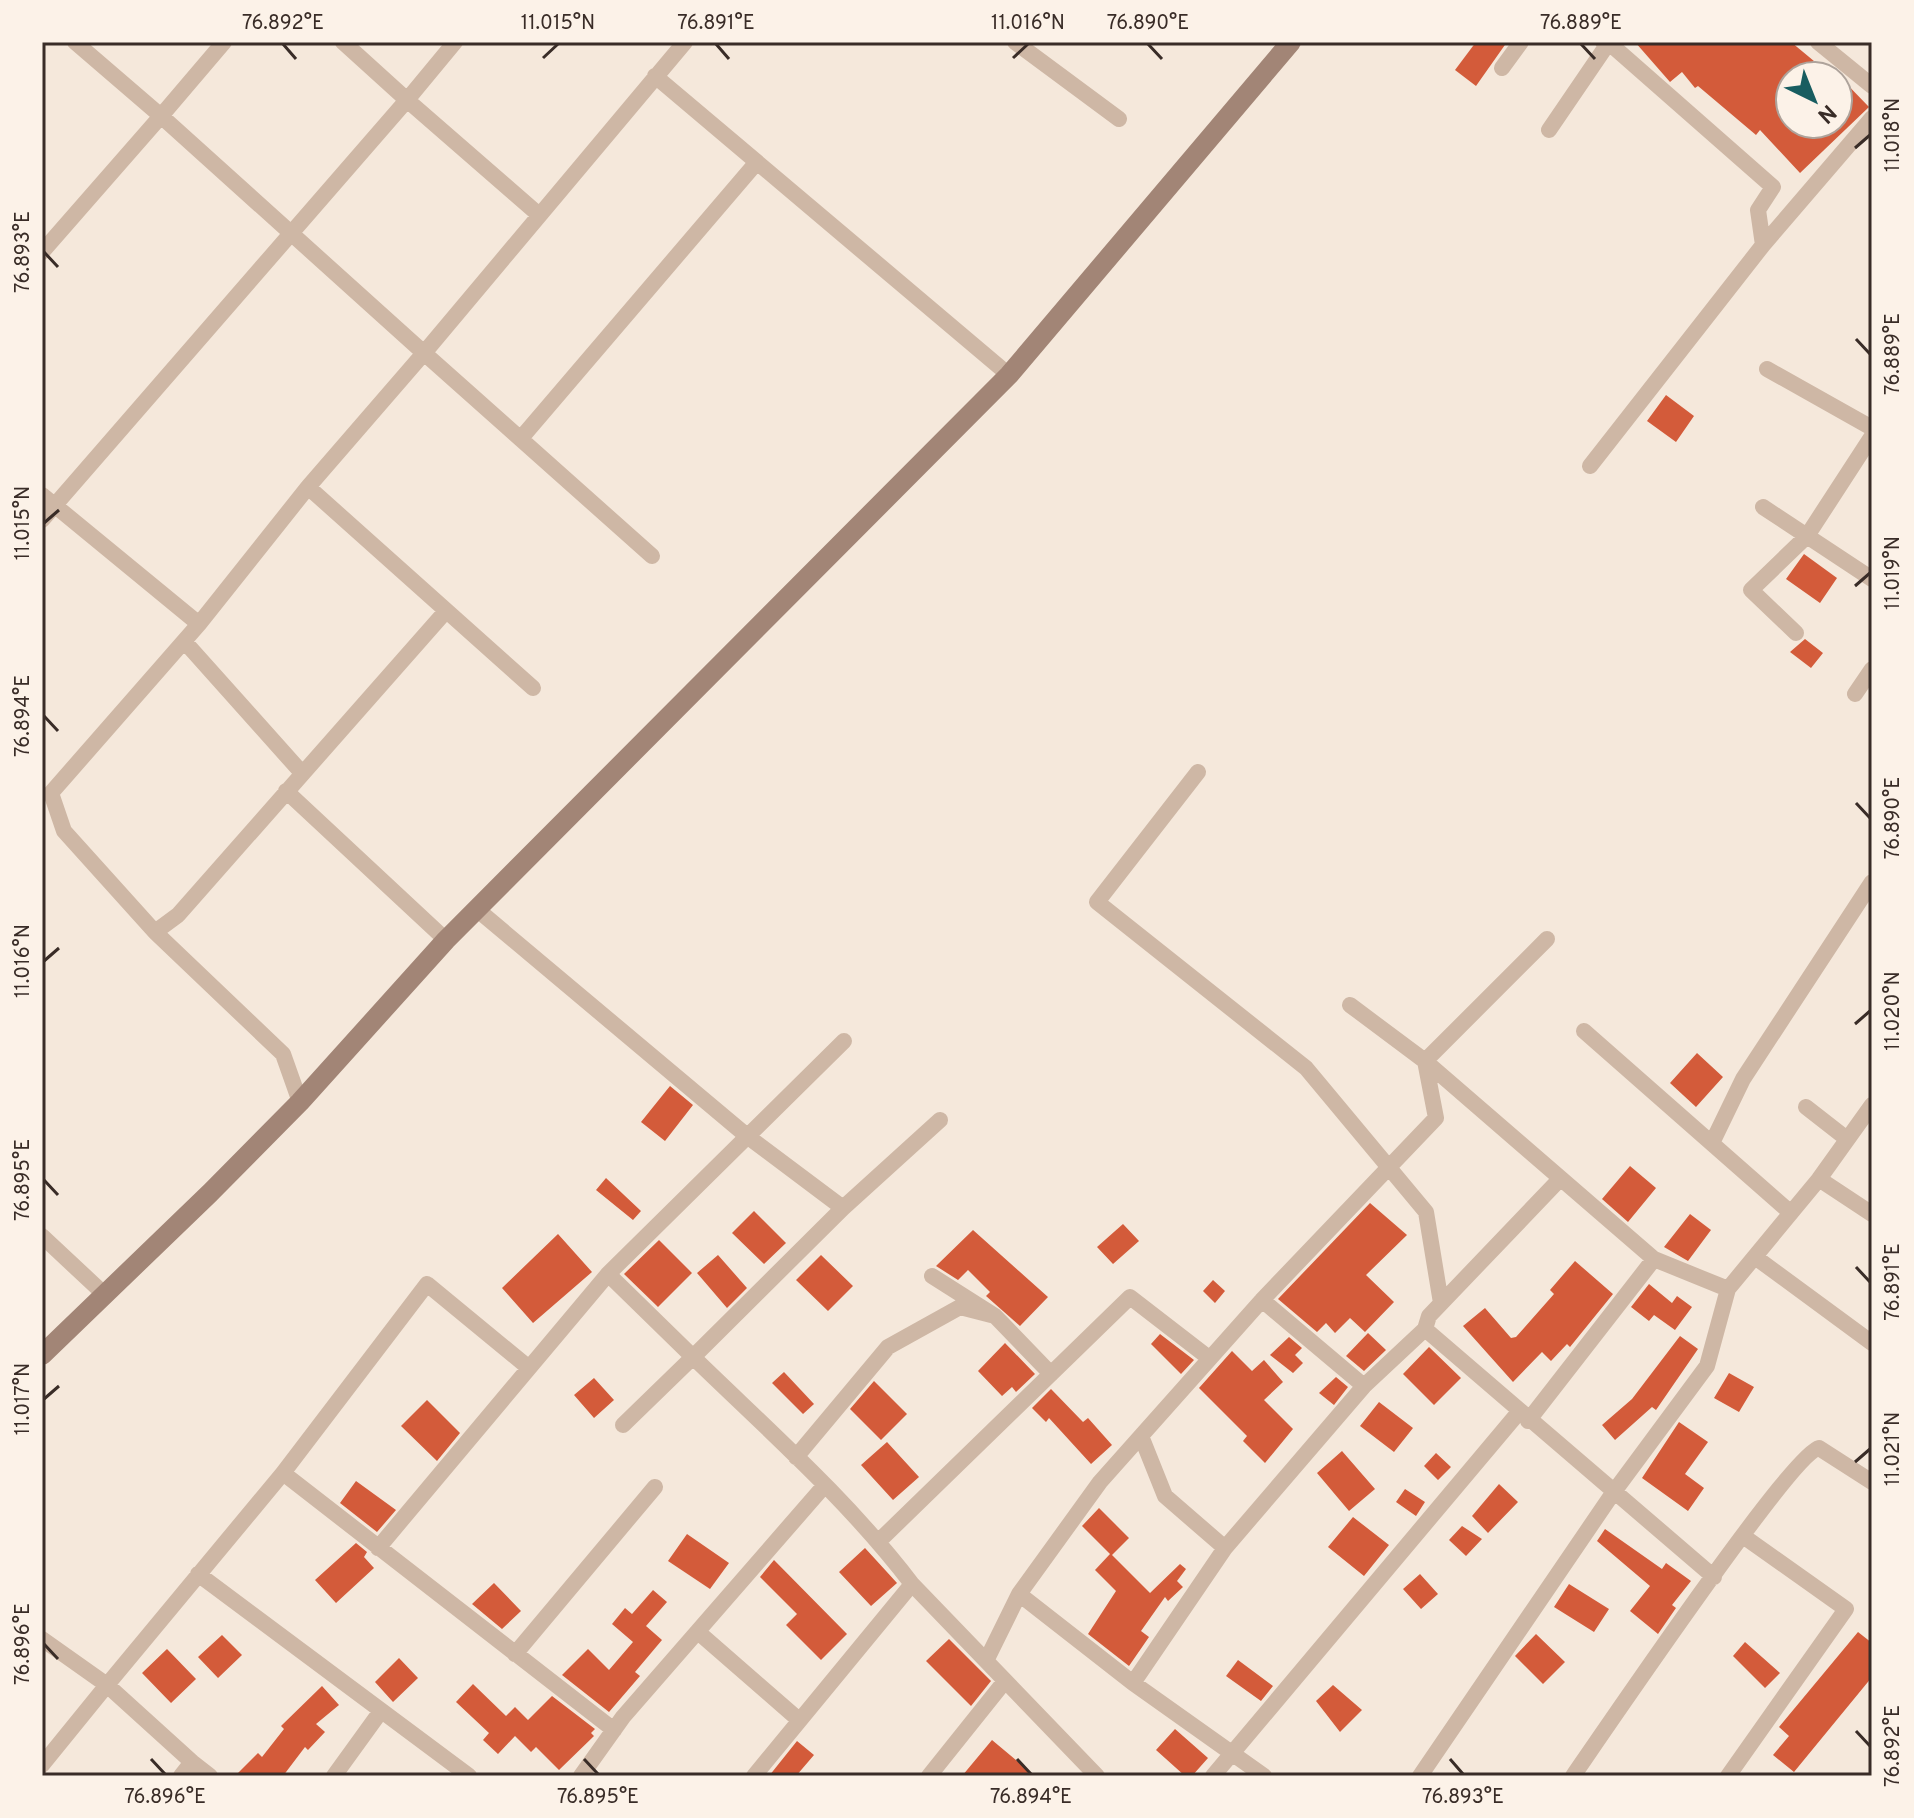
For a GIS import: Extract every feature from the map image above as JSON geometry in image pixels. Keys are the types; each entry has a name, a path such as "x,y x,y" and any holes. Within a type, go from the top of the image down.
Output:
{"street":[{"path":"75,42 652,556"},
{"path":"42,252 224,42"},
{"path":"343,42 538,214"},
{"path":"42,520 49,500 291,235 455,42"},
{"path":"300,1102 283,1054 155,932 64,831 47,790 199,624 308,487 685,42"},
{"path":"1015,42 1119,119"},
{"path":"42,1355 300,1102 446,940 479,911 1009,375 1291,42"},
{"path":"1502,68 1521,42"},
{"path":"1818,42 1872,86"},
{"path":"1549,130 1606,43 1773,187 1758,210 1763,245"},
{"path":"655,76 1009,375"},
{"path":"1590,466 1763,245 1872,118"},
{"path":"522,437 757,162"},
{"path":"1767,369 1872,428"},
{"path":"1796,633 1751,590 1807,536 1872,436"},
{"path":"308,487 533,688"},
{"path":"49,500 199,624"},
{"path":"1763,507 1872,579"},
{"path":"155,932 178,915 446,611"},
{"path":"184,641 302,773"},
{"path":"1855,694 1872,669"},
{"path":"1198,772 1097,902 1306,1068 1426,1212 1441,1303"},
{"path":"286,791 446,940"},
{"path":"1712,1143 1743,1079 1872,882"},
{"path":"479,911 747,1136 843,1208"},
{"path":"1425,1061 1547,939"},
{"path":"1350,1005 1425,1061 1654,1259 1728,1289"},
{"path":"1584,1031 1791,1213"},
{"path":"378,1548 608,1274 844,1041"},
{"path":"986,1661 1019,1594 1100,1482 1262,1300 1436,1118 1425,1061"},
{"path":"1420,1776 1613,1493 1707,1366 1728,1289 1819,1179 1872,1105"},
{"path":"1806,1107 1847,1139"},
{"path":"623,1425 843,1208 940,1120"},
{"path":"1133,1683 1225,1548 1364,1386 1425,1329 1429,1316 1560,1179"},
{"path":"1819,1179 1872,1214"},
{"path":"42,1236 104,1294"},
{"path":"1755,1257 1872,1343"},
{"path":"1213,1776 1234,1756 1654,1259"},
{"path":"608,1274 825,1485 879,1541 912,1584 1097,1776"},
{"path":"932,1276 995,1316 1051,1374"},
{"path":"42,1765 283,1473 427,1284 529,1368"},
{"path":"879,1541 1130,1297 1209,1358"},
{"path":"1262,1300 1364,1386"},
{"path":"796,1457 888,1347 960,1307 995,1316"},
{"path":"1425,1329 1714,1577"},
{"path":"1141,1436 1165,1496 1225,1548"},
{"path":"1573,1776 1743,1536 1812,1450 1819,1448 1872,1482"},
{"path":"283,1473 614,1730"},
{"path":"581,1776 614,1730 825,1485"},
{"path":"515,1654 655,1487"},
{"path":"1728,1776 1846,1609 1743,1536"},
{"path":"198,1574 469,1776"},
{"path":"754,1776 912,1584"},
{"path":"1019,1594 1133,1683 1264,1776"},
{"path":"698,1632 799,1720"},
{"path":"42,1639 107,1685 210,1776"},
{"path":"929,1776 1005,1681"},
{"path":"334,1776 381,1711"},
{"path":"181,1776 192,1762"}],"building":[{"path":"1476,42 1507,42 1476,86 1455,70"},
{"path":"1635,42 1791,42 1813,60 1774,60 1774,140 1834,140 1800,173 1760,130 1756,135 1698,86 1695,88 1682,72 1670,82"},
{"path":"1854,92 1869,107 1854,121"},
{"path":"1666,395 1694,416 1676,442 1647,421"},
{"path":"1804,554 1837,578 1820,603 1786,579"},
{"path":"1805,639 1823,653 1811,668 1790,652"},
{"path":"1697,1053 1723,1077 1696,1107 1670,1083"},
{"path":"670,1086 693,1105 665,1141 641,1122"},
{"path":"1630,1166 1656,1188 1628,1222 1602,1199"},
{"path":"606,1178 641,1211 633,1220 596,1190"},
{"path":"1370,1203 1407,1235 1366,1275 1394,1302 1365,1332 1350,1318 1335,1333 1326,1323 1317,1332 1278,1299"},
{"path":"754,1211 786,1243 764,1264 732,1233"},
{"path":"1690,1214 1711,1230 1688,1261 1664,1247"},
{"path":"1123,1224 1139,1241 1113,1264 1097,1247"},
{"path":"973,1230 1048,1297 1020,1326 986,1296 990,1292 968,1270 958,1280 936,1266"},
{"path":"558,1234 592,1272 533,1323 502,1288"},
{"path":"659,1240 692,1273 658,1307 624,1274"},
{"path":"718,1255 747,1288 727,1308 697,1273"},
{"path":"821,1255 853,1286 828,1311 796,1280"},
{"path":"1575,1261 1613,1294 1570,1347 1567,1344 1551,1361 1542,1352 1513,1382 1463,1326 1485,1308 1511,1338 1516,1337 1554,1294 1550,1290"},
{"path":"1213,1280 1225,1291 1215,1303 1203,1291"},
{"path":"1649,1284 1672,1303 1677,1296 1692,1307 1675,1330 1654,1315 1649,1321 1631,1307"},
{"path":"1368,1333 1386,1350 1364,1371 1346,1356"},
{"path":"1160,1334 1194,1360 1181,1374 1151,1344"},
{"path":"1680,1336 1698,1349 1656,1410 1652,1407 1615,1440 1602,1425 1632,1399"},
{"path":"1289,1337 1302,1348 1295,1355 1303,1363 1293,1373 1270,1355"},
{"path":"1005,1343 1035,1374 1016,1392 1012,1387 1002,1396 978,1371"},
{"path":"1429,1347 1461,1378 1434,1405 1403,1374"},
{"path":"1232,1351 1252,1371 1264,1360 1283,1382 1264,1400 1293,1429 1265,1463 1243,1441 1247,1436 1199,1388"},
{"path":"784,1372 814,1404 803,1414 772,1383"},
{"path":"1729,1373 1754,1387 1739,1412 1714,1398"},
{"path":"1336,1377 1348,1387 1334,1405 1319,1393"},
{"path":"594,1378 614,1400 594,1418 574,1395"},
{"path":"874,1381 907,1414 881,1440 850,1409"},
{"path":"1051,1389 1083,1422 1088,1418 1112,1445 1091,1464 1049,1418 1046,1422 1032,1408"},
{"path":"427,1400 460,1433 437,1461 401,1426"},
{"path":"1379,1402 1413,1428 1394,1452 1360,1426"},
{"path":"1679,1422 1708,1442 1685,1474 1704,1488 1688,1511 1642,1478"},
{"path":"887,1442 919,1477 893,1500 861,1465"},
{"path":"1342,1451 1375,1489 1349,1511 1317,1473"},
{"path":"1436,1453 1451,1467 1438,1480 1424,1466"},
{"path":"356,1481 396,1510 377,1532 340,1503"},
{"path":"1499,1484 1518,1502 1488,1533 1472,1516"},
{"path":"1405,1489 1425,1502 1416,1516 1396,1502"},
{"path":"1099,1508 1129,1538 1112,1555 1150,1593 1180,1564 1186,1569 1177,1581 1183,1587 1168,1601 1165,1597 1141,1631 1149,1637 1129,1666 1088,1634 1116,1591 1095,1570 1110,1554 1082,1526"},
{"path":"1353,1517 1389,1545 1364,1576 1328,1547"},
{"path":"1462,1526 1482,1539 1466,1556 1449,1540"},
{"path":"1605,1529 1662,1569 1666,1563 1691,1581 1672,1605 1676,1608 1658,1634 1630,1611 1650,1586 1597,1541"},
{"path":"687,1534 729,1563 710,1589 668,1561"},
{"path":"356,1543 367,1552 364,1557 374,1568 336,1603 315,1580"},
{"path":"865,1548 897,1583 871,1606 839,1572"},
{"path":"774,1560 847,1634 821,1660 786,1625 797,1614 760,1577"},
{"path":"1420,1574 1438,1594 1421,1609 1403,1589"},
{"path":"494,1583 521,1611 502,1629 472,1604"},
{"path":"1569,1584 1609,1609 1594,1632 1554,1607"},
{"path":"653,1590 667,1602 646,1626 662,1640 635,1672 640,1676 609,1712 562,1675 588,1649 609,1670 633,1642 612,1624 625,1608 632,1614"},
{"path":"1858,1632 1872,1643 1872,1677 1794,1772 1773,1755 1789,1736 1779,1727"},
{"path":"1536,1634 1565,1662 1543,1684 1515,1656"},
{"path":"222,1635 242,1655 218,1678 198,1657"},
{"path":"949,1639 991,1681 971,1706 926,1661"},
{"path":"1745,1642 1780,1673 1765,1688 1733,1656"},
{"path":"167,1649 196,1679 171,1703 142,1673"},
{"path":"399,1658 418,1678 393,1702 375,1682"},
{"path":"1238,1660 1273,1686 1261,1701 1226,1676"},
{"path":"473,1684 506,1716 515,1707 528,1720 552,1696 595,1729 591,1733 594,1736 559,1770 536,1747 531,1752 515,1736 498,1754 483,1740 489,1733 456,1702"},
{"path":"1333,1685 1362,1710 1340,1732 1316,1701"},
{"path":"322,1686 339,1705 316,1724 325,1732 308,1750 305,1747 283,1776 235,1776 258,1753 262,1757 284,1729 281,1726"},
{"path":"1175,1729 1208,1758 1192,1776 1185,1776 1156,1750"},
{"path":"992,1740 1035,1776 962,1776"},
{"path":"797,1741 814,1755 796,1776 769,1776"}]}
